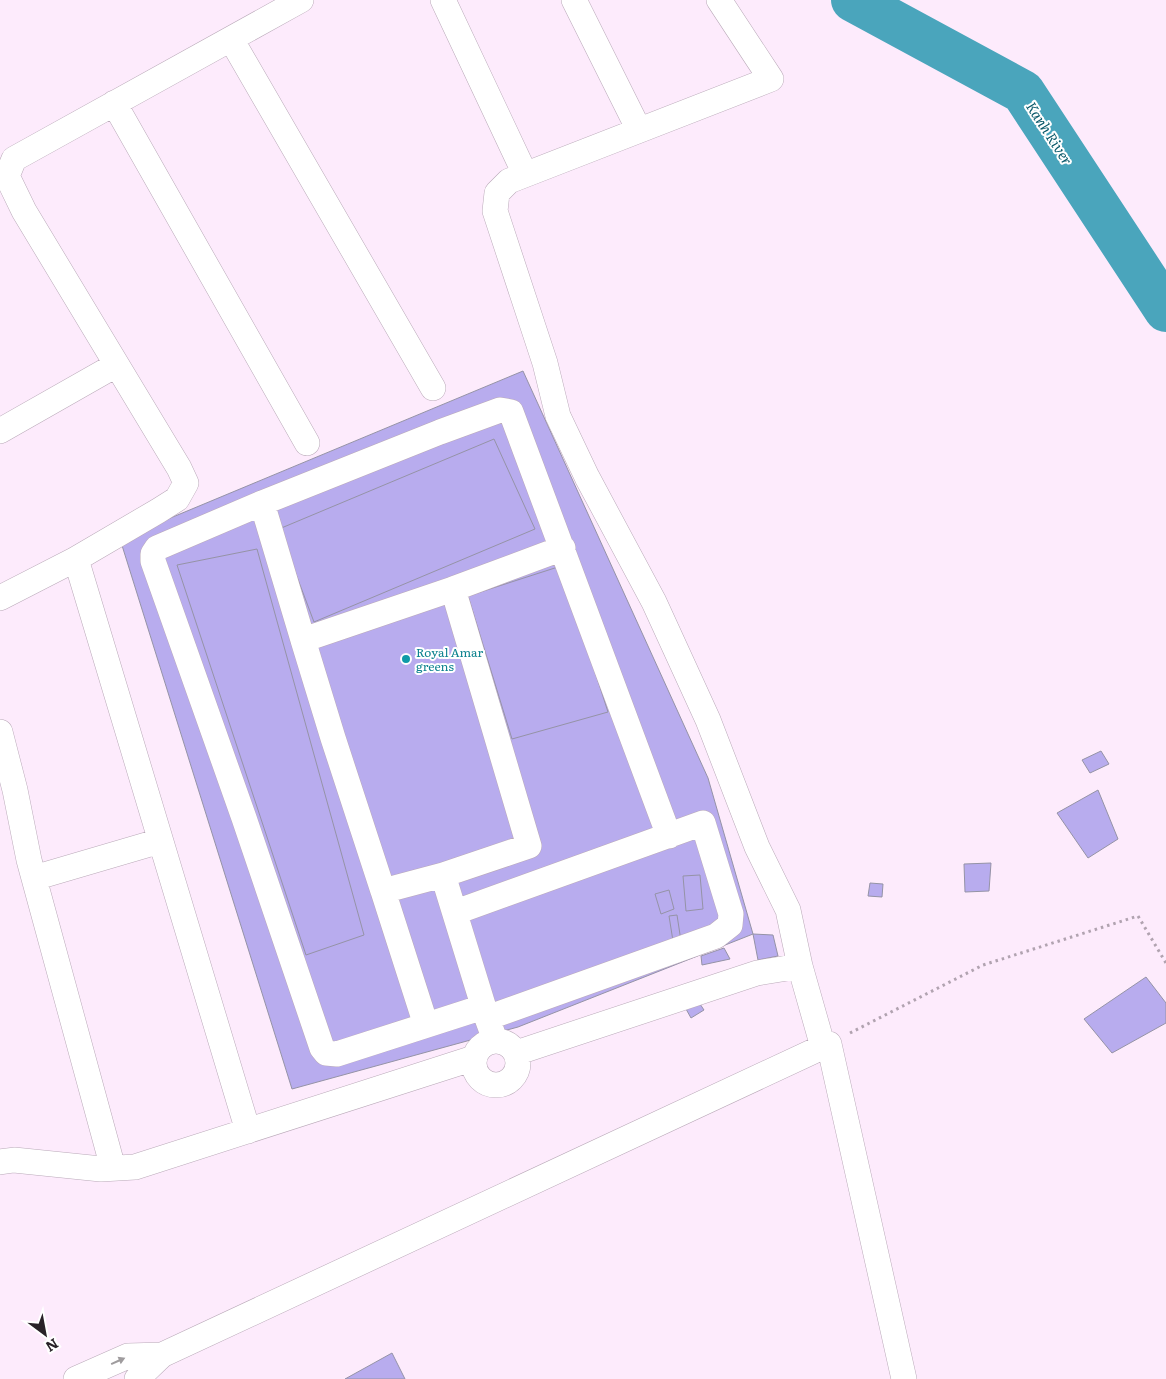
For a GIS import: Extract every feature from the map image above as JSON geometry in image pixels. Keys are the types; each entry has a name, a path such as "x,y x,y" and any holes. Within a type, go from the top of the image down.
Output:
{"street":[{"path":"0,598 76,559 177,499 186,483 179,468 24,211 7,176 14,159 301,0"},
{"path":"443,0 525,174"},
{"path":"574,0 639,130"},
{"path":"719,0 771,79 509,180 496,193 495,211 545,363 558,416 587,477 654,602 708,720 757,847 788,910 800,966 826,1045 904,1379"},
{"path":"230,39 433,388"},
{"path":"114,103 307,442"},
{"path":"0,431 116,365"},
{"path":"668,836 512,412 500,410 440,432 262,503 158,548 153,554 153,561 244,818 322,1048 326,1053 336,1054 426,1024 495,1030 757,973 800,966"},
{"path":"262,503 333,738 426,1024"},
{"path":"303,640 453,589 563,548"},
{"path":"76,559 248,1131"},
{"path":"383,890 443,875 529,846 453,589"},
{"path":"0,732 15,790 29,860 113,1168"},
{"path":"443,875 495,1030 518,1062 518,1070 509,1081 502,1084 487,1084 476,1073 473,1066 474,1058 495,1030 716,936 730,925 731,914 703,823 456,912"},
{"path":"34,878 160,841"},
{"path":"137,1379 162,1355 826,1045"},
{"path":"0,1162 14,1160 101,1169 135,1167 474,1058"},
{"path":"76,1379 128,1356 162,1355"}],"path":[{"path":"826,1045 983,966 1138,916 1166,964"}],"building":[{"name":"Royal Amar greens","path":"523,371 708,778 753,934 518,1027 292,1089 120,539"},
{"path":"494,439 535,529 314,622 279,529"},
{"path":"257,549 364,935 306,955 177,565"},
{"path":"561,566 608,712 512,739 468,596"},
{"path":"1101,751 1109,764 1090,773 1082,760"},
{"path":"1098,790 1118,839 1088,858 1057,813"},
{"path":"991,863 989,891 965,892 964,864"},
{"path":"700,875 703,909 686,911 683,876"},
{"path":"870,883 883,884 882,897 868,896"},
{"path":"669,890 674,909 661,914 655,894"},
{"path":"677,915 681,941 673,941 669,916"},
{"path":"753,934 773,935 778,956 758,960"},
{"path":"724,948 730,959 702,965 701,956"},
{"path":"1146,977 1166,1003 1166,1023 1112,1053 1084,1019"},
{"path":"698,1001 704,1010 691,1018 686,1009"},
{"path":"392,1353 405,1379 345,1379"}],"waterway":[{"name":"Kanh River","path":"853,0 1023,92 1166,310"}],"place":[{"name":"Royal Amar greens","path":"406,659"}]}
